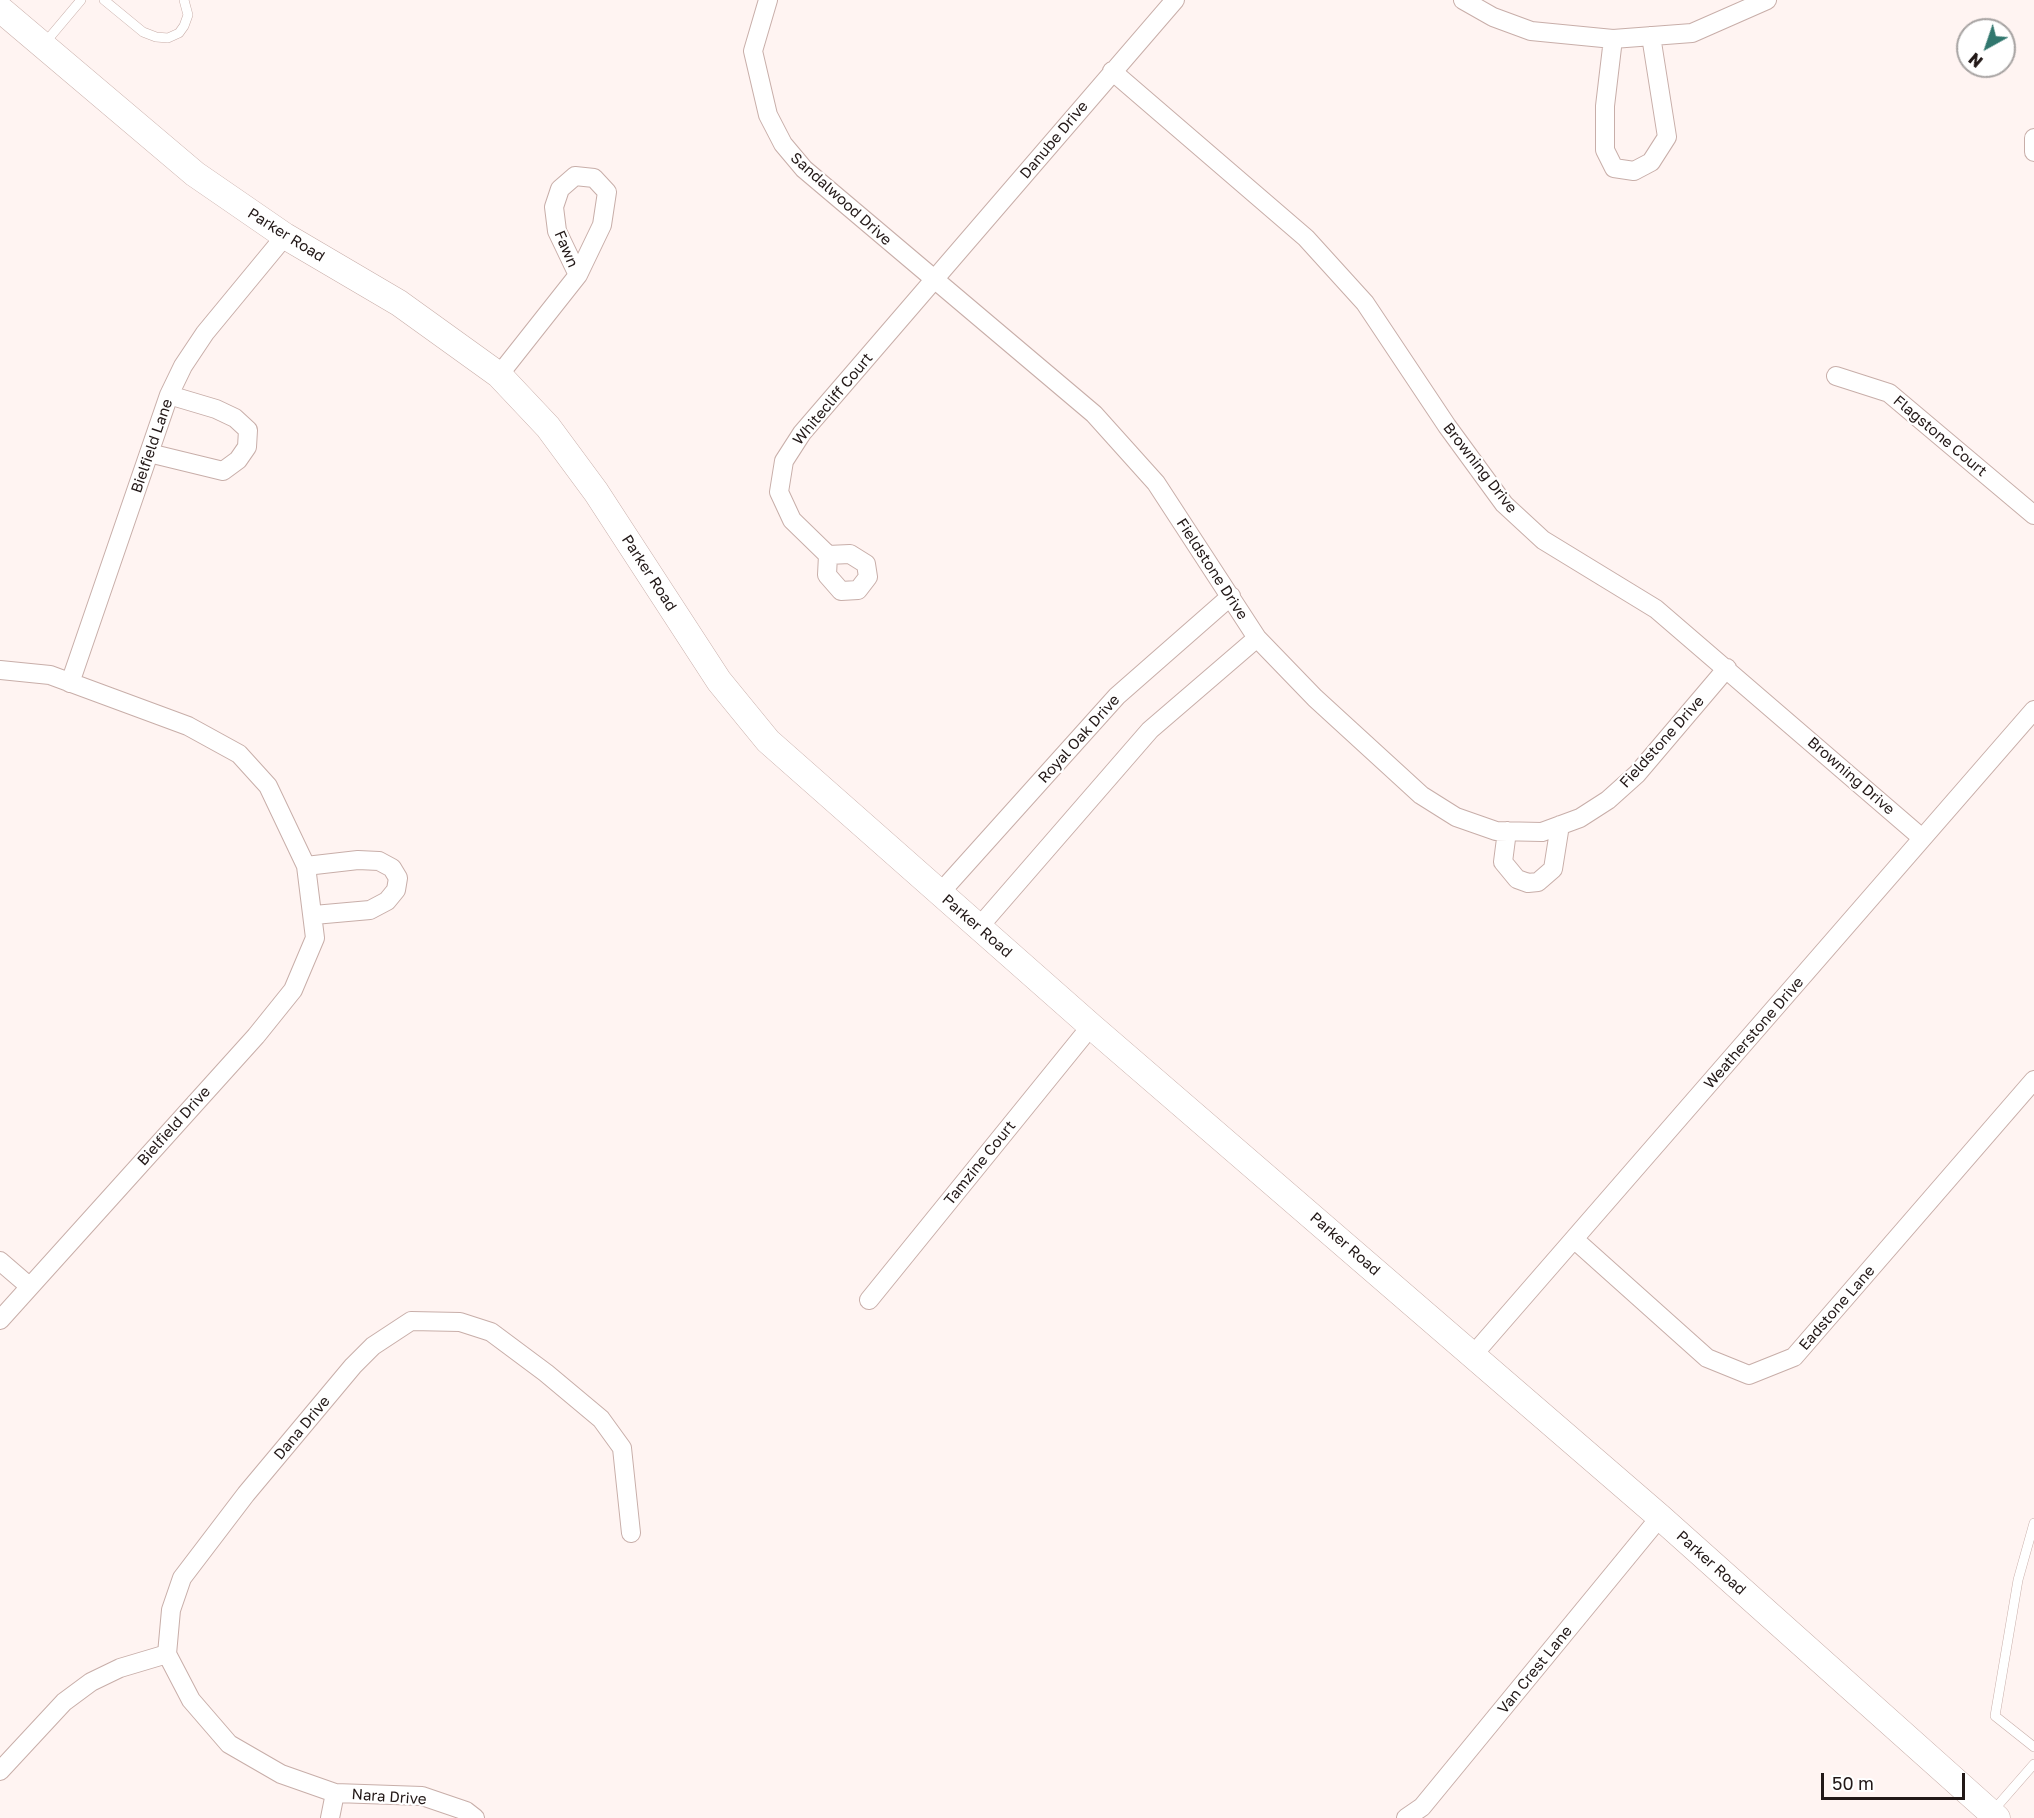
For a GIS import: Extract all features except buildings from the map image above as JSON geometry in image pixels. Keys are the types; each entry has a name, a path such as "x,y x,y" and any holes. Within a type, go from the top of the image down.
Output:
{"main road":[{"name":"Parker Road","path":"0,9 195,174 285,236 399,303 499,375 548,427 596,492 719,681 768,741 1091,1026 1660,1517 1991,1816"}],"street":[{"name":"Sandalwood Drive","path":"768,0 753,51 768,115 783,144 804,169 934,281"},
{"name":"Danube Drive","path":"934,281 1175,0"},
{"path":"1463,0 1494,17 1531,31 1613,39 1692,33 1767,0"},
{"path":"1613,39 1605,106 1605,150 1614,168 1634,171 1651,162 1667,137 1651,36"},
{"name":"Browning Drive","path":"1112,71 1306,238 1365,303 1447,426 1504,504 1543,540 1656,609 1922,838"},
{"path":"2034,138 2034,152"},
{"name":"Fawn","path":"499,375 578,275 602,225 607,192 594,178 575,176 560,189 554,207 557,231 578,275"},
{"name":"Bielfield Lane","path":"70,683 169,395 183,366 205,333 285,236"},
{"name":"Whitecliff Court","path":"828,555 792,520 779,492 784,461 802,433 934,281"},
{"name":"Fieldstone Drive","path":"934,281 1094,414 1155,483 1257,638 1315,698 1421,795 1456,817 1496,831 1542,832 1580,818 1608,800 1637,774 1727,668"},
{"name":"Flagstone Court","path":"1836,376 1889,393 2034,515"},
{"path":"149,453 223,471 238,460 247,447 248,430 235,418 216,409 169,395"},
{"name":"Royal Oak Drive","path":"940,893 1117,696 1231,596"},
{"path":"979,927 1150,730 1257,638"},
{"name":"Bielfield Drive","path":"0,670 50,675 188,726 239,754 268,786 306,866 314,915 315,938 293,990 256,1036 0,1320"},
{"name":"Weatherstone Drive","path":"1473,1355 2034,710"},
{"path":"1507,831 1503,862 1516,879 1528,883 1538,882 1554,869 1560,825"},
{"path":"306,866 358,860 379,861 392,868 398,878 396,890 387,901 370,910 314,915"},
{"name":"Tamzine Court","path":"869,1300 1091,1026"},
{"name":"Eadstone Lane","path":"1574,1239 1707,1358 1749,1375 1794,1357 2034,1080"},
{"path":"0,1261 29,1286"},
{"name":"Dana Drive","path":"168,1654 171,1610 182,1578 246,1494 353,1366 373,1346 411,1321 460,1322 491,1332 546,1373 601,1419 622,1448 631,1533"},
{"name":"Van Crest Lane","path":"1406,1818 1422,1807 1660,1517"},
{"path":"0,1771 64,1702 91,1682 120,1668 168,1654 191,1700 228,1744 281,1774 335,1793 330,1818"},
{"name":"Nara Drive","path":"335,1793 422,1796 465,1811 475,1818"}],"lane":[{"path":"43,46 81,0"},
{"path":"105,0 143,32 156,37 168,38 179,33 184,26 188,15 184,0"},
{"path":"2034,1523 2018,1580 1995,1716 2034,1747"},
{"path":"1991,1816 2034,1764"}]}
